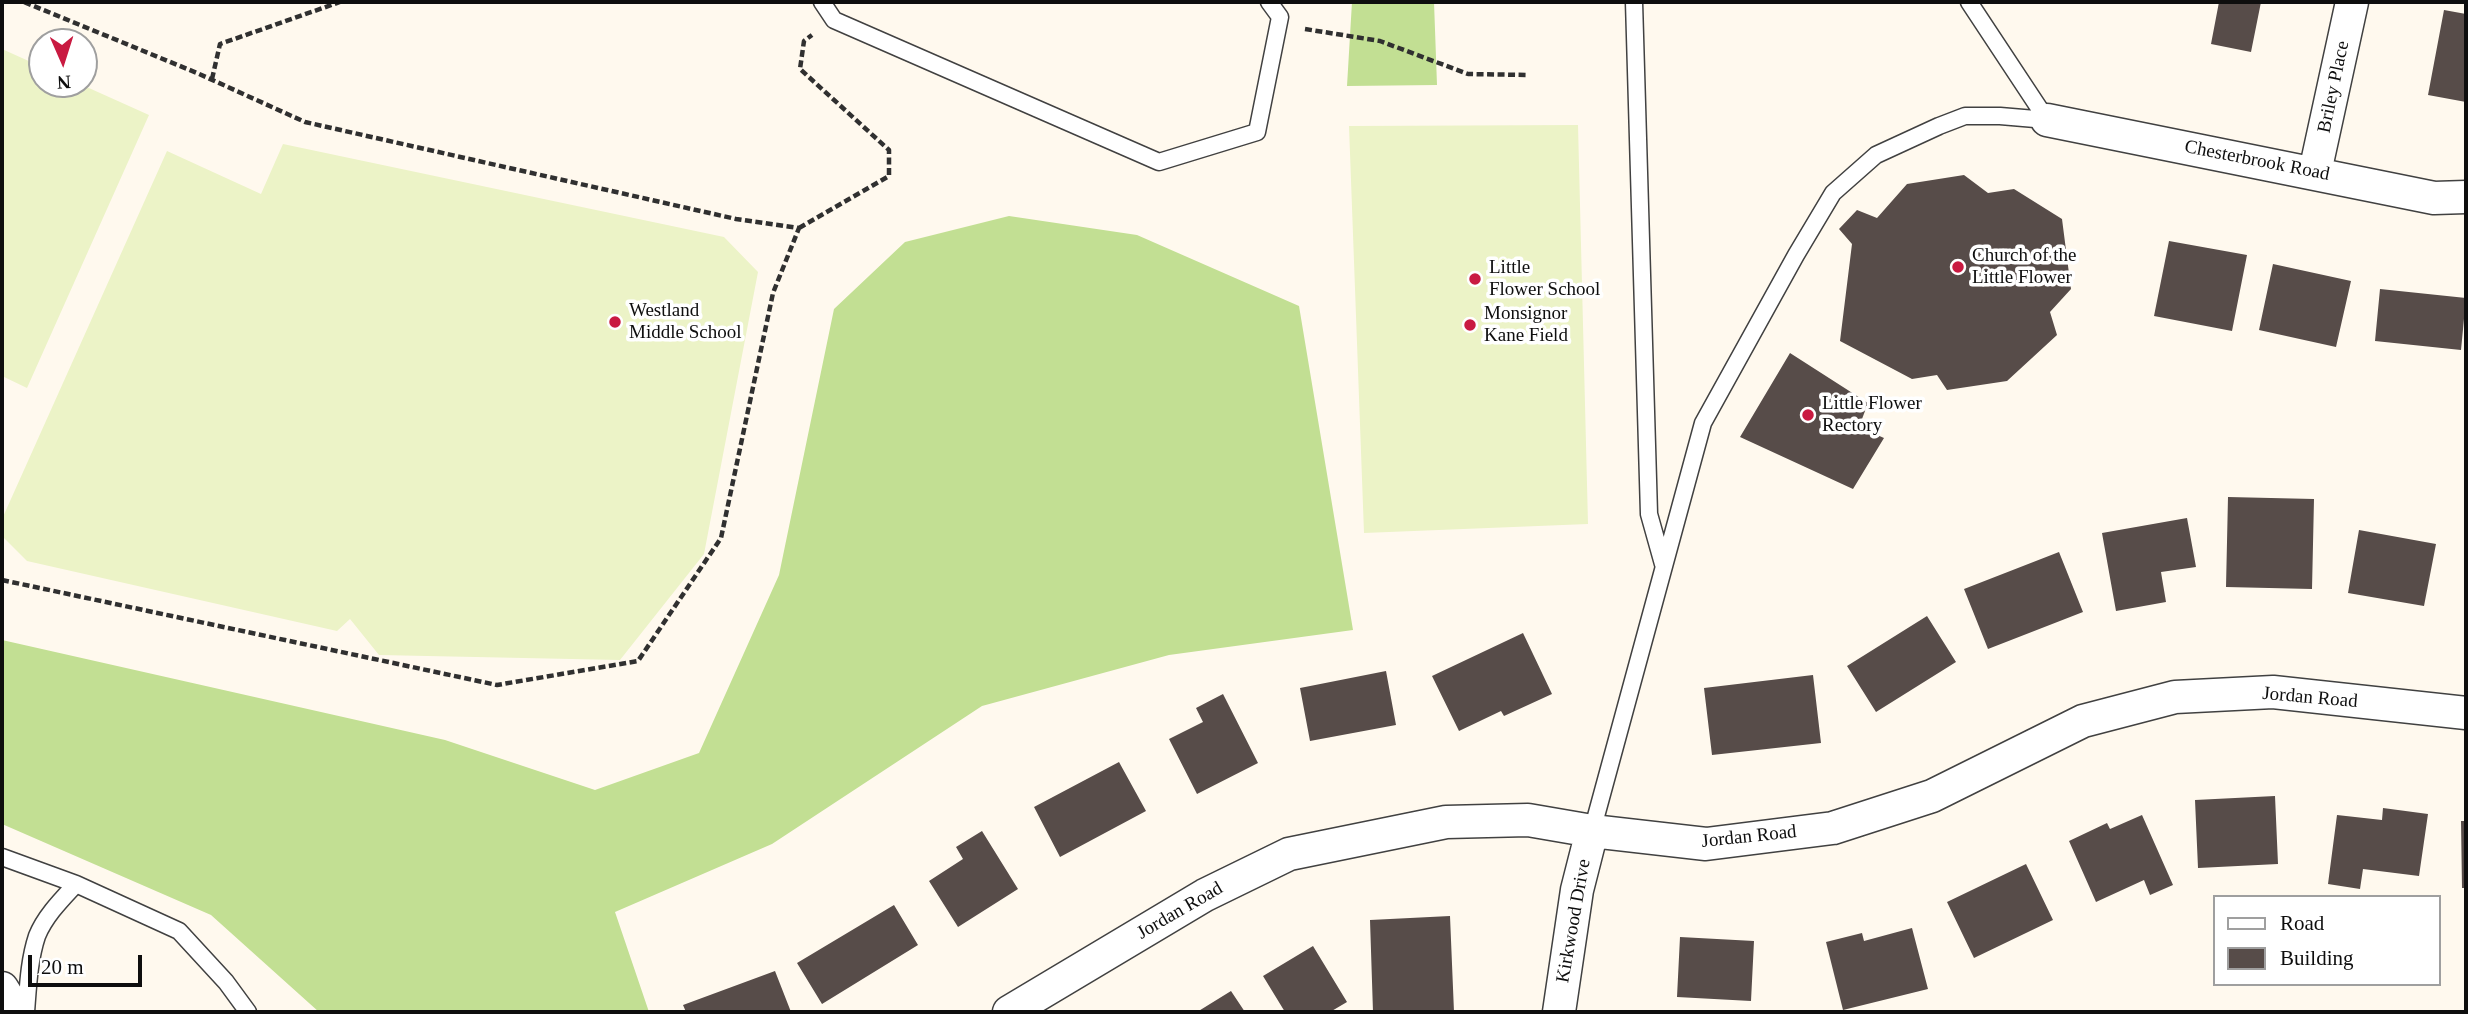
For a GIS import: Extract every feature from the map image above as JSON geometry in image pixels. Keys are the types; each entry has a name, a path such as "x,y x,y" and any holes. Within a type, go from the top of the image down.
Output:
{"street":[{"name":"Briley Place","path":"2315,172 2352,2"},
{"name":"Chesterbrook Road","path":"2047,120 2434,198 2466,197"},
{"name":"Jordan Road","path":"1009,1012 1205,895 1289,854 1446,822 1528,820 1592,831 1706,844 1833,828 1932,796 2082,721 2175,697 2273,692 2466,713"},
{"name":"Kirkwood Drive","path":"1559,1012 1577,890 1592,831"},
{"path":"2,988 17,1012"}],"lane":[{"path":"822,2 834,20 1159,162 1257,132 1280,17 1269,2"},
{"path":"1634,2 1649,514 1664,567"},
{"path":"1969,2 2047,120"},
{"path":"1592,831 1703,423 1833,193 1876,155 1965,116 2047,120"},
{"path":"2,857 76,884 179,932 226,982 248,1012"},
{"path":"26,1012 30,967 38,935 55,908 76,884"}],"path":[{"path":"24,2 212,79 305,122 736,219 799,229"},
{"path":"212,79 220,44 340,2"},
{"path":"1280,17 1310,31 1380,41 1468,74 1528,75"},
{"path":"2,580 497,685 638,662 721,538 773,293 799,229 889,176 890,150 800,69 804,41 834,20"}],"green space":[{"path":"1352,2 1434,2 1437,85 1347,86"},
{"path":"2,49 28,61 28,98 98,98 98,92 149,115 27,388 2,376"},
{"name":"Monsignor Kane Field","path":"1578,125 1588,524 1364,533 1349,126"},
{"path":"283,144 724,237 758,272 704,554 620,660 379,655 350,619 337,631 27,561 2,536 2,519 167,151 261,194"},
{"path":"1009,216 1137,235 1299,306 1353,630 1169,655 982,706 772,844 615,912 649,1012 319,1012 211,915 2,824 2,640 445,740 595,790 699,753 779,575 834,309 905,242"}],"building":[{"path":"2219,2 2261,2 2251,52 2211,44"},
{"path":"2444,10 2466,14 2466,102 2428,95"},
{"name":"Church of the Little Flower","path":"1964,175 1988,193 2014,189 2062,219 2071,289 2050,312 2057,335 2007,381 1947,390 1937,375 1912,379 1840,341 1852,244 1839,229 1857,210 1877,218 1907,184"},
{"path":"2169,241 2247,255 2232,331 2154,316"},
{"path":"2273,264 2351,281 2336,347 2259,330"},
{"path":"2380,289 2466,298 2461,350 2375,341"},
{"name":"Little Flower Rectory","path":"1790,353 1868,403 1859,427 1884,438 1853,489 1740,437"},
{"path":"2228,497 2314,499 2312,589 2226,587"},
{"path":"2187,518 2196,567 2161,572 2166,602 2116,611 2102,533"},
{"path":"2359,530 2436,544 2424,606 2348,593"},
{"path":"2059,552 2083,612 1988,649 1964,589"},
{"path":"1927,616 1956,662 1876,712 1847,666"},
{"path":"1523,633 1552,694 1504,716 1501,711 1459,731 1432,676"},
{"path":"1386,671 1396,725 1310,741 1300,688"},
{"path":"1813,675 1821,743 1712,755 1704,688"},
{"path":"1223,694 1258,763 1197,794 1169,739 1203,722 1196,708"},
{"path":"1119,762 1146,811 1060,857 1034,807"},
{"path":"2275,796 2278,864 2198,868 2195,800"},
{"path":"2383,808 2428,814 2419,876 2363,869 2360,889 2328,884 2337,815 2382,820"},
{"path":"2142,815 2173,885 2150,895 2144,880 2096,902 2069,841 2107,823 2110,829"},
{"path":"2461,821 2466,821 2466,888 2462,888"},
{"path":"982,831 1018,889 958,927 929,881 963,859 956,847"},
{"path":"2026,864 2053,920 1974,958 1947,902"},
{"path":"894,905 918,945 822,1004 797,963"},
{"path":"1450,916 1454,1012 1373,1012 1370,920"},
{"path":"1912,928 1928,989 1843,1010 1826,942 1862,933 1864,941"},
{"path":"1680,937 1754,941 1751,1001 1677,997"},
{"path":"1313,946 1347,1002 1330,1012 1285,1012 1263,976"},
{"path":"775,971 791,1012 686,1012 683,1005"},
{"path":"1231,991 1245,1012 1197,1012"}],"place":[{"name":"Church of the Little Flower","path":"1958,267"},
{"name":"Little Flower School","path":"1475,279"},
{"name":"Westland Middle School","path":"615,322"},
{"name":"Monsignor Kane Field","path":"1470,325"},
{"name":"Little Flower Rectory","path":"1808,415"}]}
